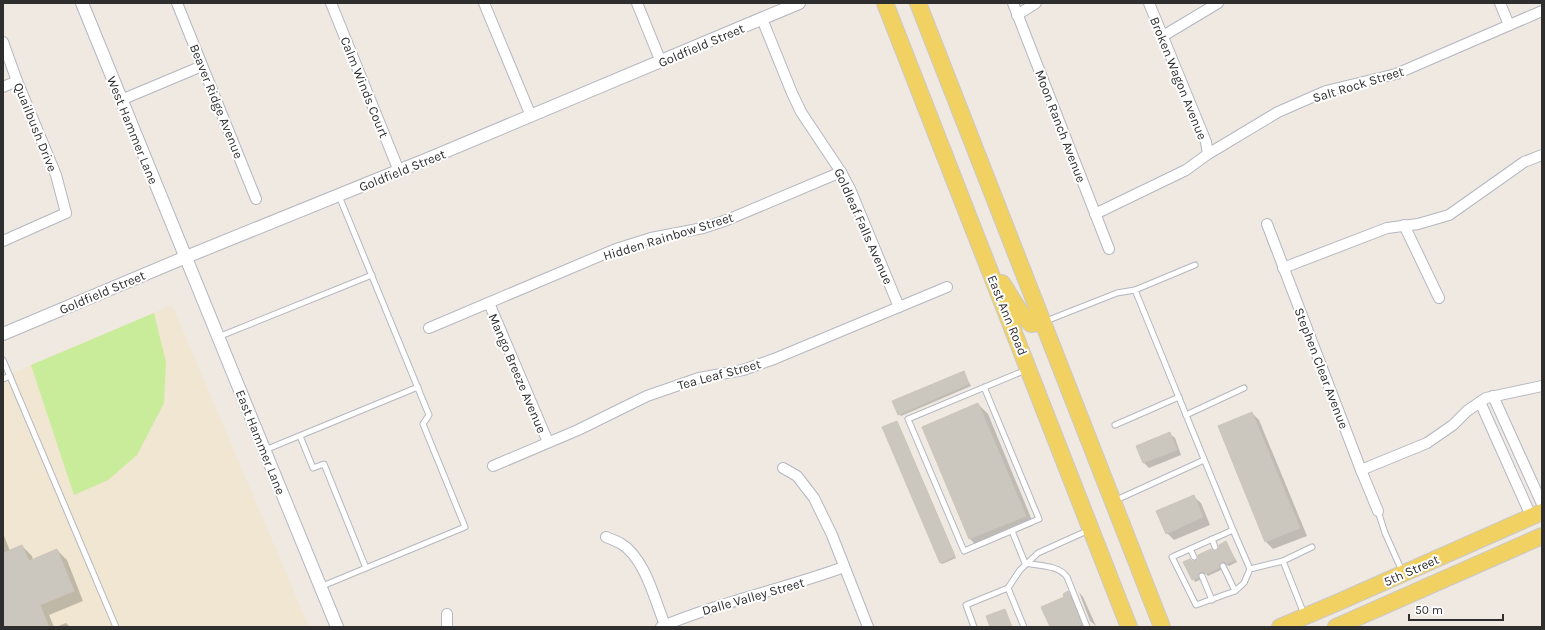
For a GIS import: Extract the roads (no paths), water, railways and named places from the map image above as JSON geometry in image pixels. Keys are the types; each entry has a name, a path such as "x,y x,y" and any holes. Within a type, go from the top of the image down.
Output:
{"main road":[{"name":"East Ann Road","path":"885,3 1092,529 1129,627"},
{"path":"918,3 1162,627"},
{"path":"984,255 1024,319 1031,324 1043,322"},
{"path":"1474,566 1514,535 1528,528 1538,514"},
{"name":"5th Street","path":"1280,627 1538,514"},
{"name":"5th Street","path":"1336,627 1542,536"}],"street":[{"name":"West Hammer Lane","path":"82,3 186,257"},
{"name":"Beaver Ridge Avenue","path":"177,3 256,199"},
{"name":"Calm Winds Court","path":"331,3 399,170"},
{"path":"484,3 531,116"},
{"path":"637,3 661,62"},
{"name":"Goldfield Street","path":"3,334 186,257 661,62 799,3"},
{"name":"Moon Ranch Avenue","path":"1012,3 1109,249"},
{"path":"1017,14 1036,3"},
{"name":"Broken Wagon Avenue","path":"1149,3 1206,142 1208,154"},
{"path":"1162,36 1218,3"},
{"path":"1500,3 1509,25"},
{"name":"Salt Rock Street","path":"1096,214 1186,170 1208,154 1278,112 1326,91 1396,74 1542,11"},
{"name":"Goldleaf Falls Avenue","path":"762,19 801,112 841,172 850,189 899,307"},
{"name":"Quailbush Drive","path":"3,42 17,81 56,175 66,214 3,241"},
{"path":"121,100 202,66"},
{"path":"3,87 17,81"},
{"path":"1283,268 1387,228 1418,224 1449,215 1524,162 1542,155"},
{"name":"Hidden Rainbow Street","path":"429,328 616,250 651,238 703,228 727,220 841,172"},
{"name":"Stephen Clear Avenue","path":"1267,224 1378,511"},
{"path":"1404,225 1439,298"},
{"name":"East Hammer Lane","path":"186,257 337,627"},
{"name":"Tea Leaf Street","path":"493,466 647,396 675,385 699,378 743,370 774,359 947,287"},
{"name":"Mango Breeze Avenue","path":"489,303 548,442"},
{"path":"1361,470 1427,443 1453,425 1467,411 1480,402 1493,396 1542,386"},
{"path":"1493,396 1542,504"},
{"path":"1480,402 1502,452 1538,514"},
{"path":"783,468 797,476 814,498 832,535 868,627"},
{"path":"606,537 621,544 640,564 647,579 663,626"},
{"name":"Dalle Valley Street","path":"663,626 688,616 808,580 844,567"},
{"path":"447,614 447,627"}],"lane":[{"path":"320,587 465,527 423,424 429,415 418,386 339,195"},
{"path":"1043,322 1117,293 1135,290 1195,265"},
{"path":"218,337 372,275"},
{"path":"1135,290 1250,569 1244,583 1235,591 1196,605 1172,556 1233,530"},
{"path":"3,360 116,627"},
{"path":"984,388 1039,519 964,551 908,419 1029,369"},
{"path":"3,379 10,376"},
{"path":"265,450 418,386"},
{"path":"1186,415 1244,388"},
{"path":"1115,425 1179,397"},
{"path":"300,436 313,468 324,464 366,568"},
{"path":"1502,452 1516,446"},
{"path":"1114,501 1204,460"},
{"path":"1378,511 1385,533 1403,574"},
{"path":"974,627 966,605 1008,588 1025,563 1041,551 1092,529"},
{"path":"1012,531 1025,563"},
{"path":"1212,539 1215,547"},
{"path":"1250,569 1283,561 1312,547"},
{"path":"1190,549 1194,557"},
{"path":"1283,561 1305,617"},
{"path":"1025,563 1056,568 1065,574 1070,582 1087,627"},
{"path":"1223,566 1235,591"},
{"path":"1202,576 1212,600"},
{"path":"1008,588 1024,627"}]}
